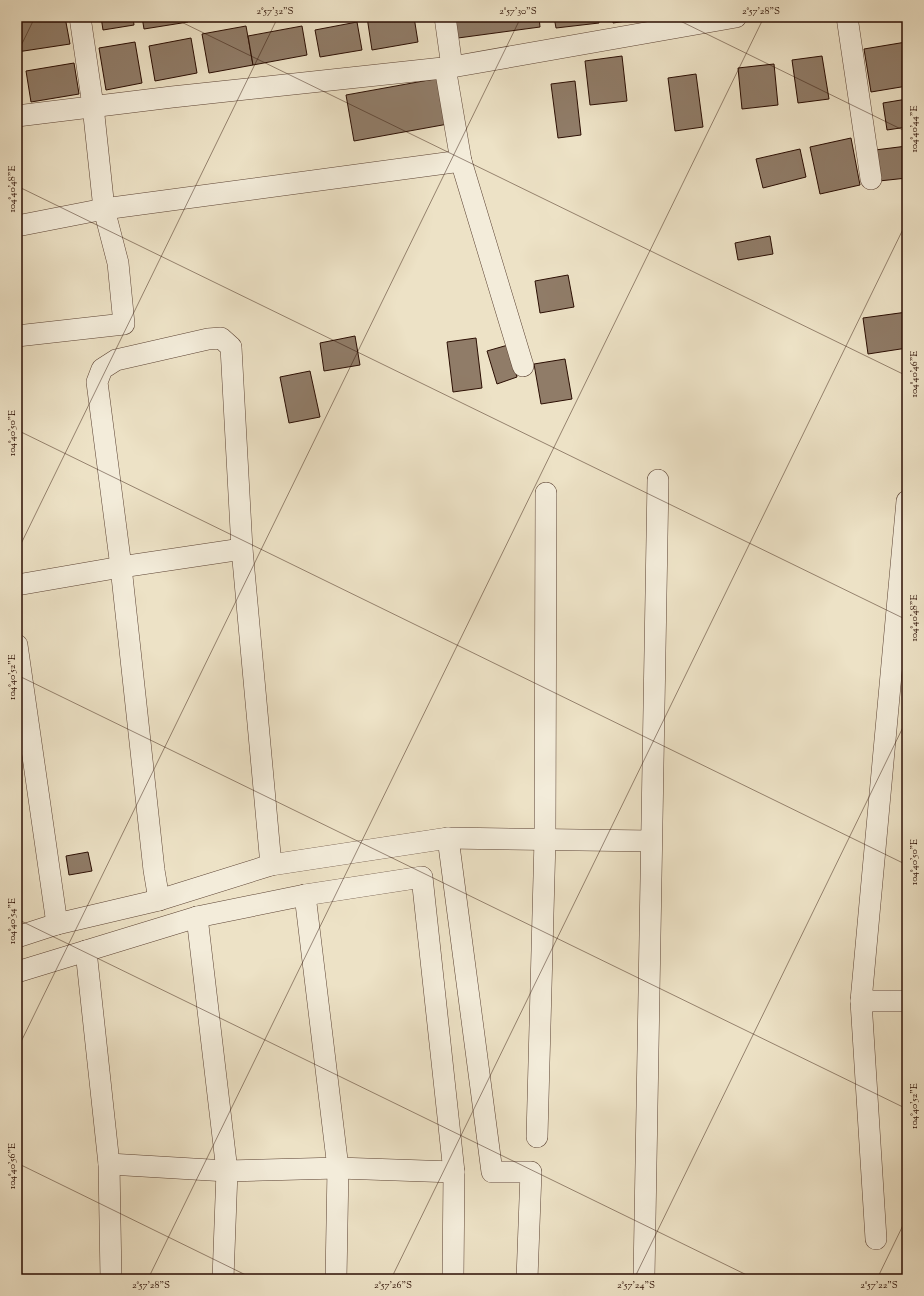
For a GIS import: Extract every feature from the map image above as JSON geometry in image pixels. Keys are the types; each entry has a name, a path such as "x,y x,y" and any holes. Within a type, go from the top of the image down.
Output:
{"street":[{"path":"17,336 124,324 118,263 104,209 93,106 80,17"},
{"path":"445,17 448,67 461,160 523,366"},
{"path":"17,116 93,106 448,67 736,17"},
{"path":"847,17 871,178"},
{"path":"17,226 104,209 461,160"},
{"path":"158,900 121,567 97,382 102,369 116,360 208,339 221,338 231,346 242,548 271,865"},
{"path":"644,1277 658,480"},
{"path":"537,1137 545,840 546,493"},
{"path":"876,1239 861,1001 905,546 907,501"},
{"path":"17,585 242,548"},
{"path":"17,645 55,925 57,960"},
{"path":"17,936 90,916 158,900 271,865 448,838 652,841"},
{"path":"448,838 492,1172 531,1172 527,1279"},
{"path":"17,972 197,917 305,895 422,877 454,1172 452,1279"},
{"path":"305,895 338,1168 336,1279"},
{"path":"90,916 91,949 109,1164 111,1279"},
{"path":"197,917 227,1171 223,1279"},
{"path":"861,1001 907,1001"},
{"path":"109,1164 227,1171 338,1168 454,1172"}],"building":[{"path":"17,17 65,17 70,44 17,52"},
{"path":"101,17 133,17 134,25 103,30"},
{"path":"142,17 188,17 188,22 144,29"},
{"path":"367,17 414,17 418,42 372,50"},
{"path":"455,17 539,17 540,27 458,38"},
{"path":"554,17 598,17 599,23 556,28"},
{"path":"613,17 652,17 613,23"},
{"path":"357,22 362,50 320,57 315,30"},
{"path":"246,26 253,65 209,73 202,34"},
{"path":"302,26 307,55 253,65 248,36"},
{"path":"191,38 197,73 155,81 149,46"},
{"path":"135,42 142,83 106,90 99,48"},
{"path":"906,42 907,86 871,92 864,49"},
{"path":"622,56 627,101 590,105 585,61"},
{"path":"822,56 829,99 798,103 792,60"},
{"path":"74,63 79,94 31,102 26,71"},
{"path":"774,64 778,105 742,109 738,68"},
{"path":"696,74 703,127 675,131 668,78"},
{"path":"440,78 448,124 354,141 346,95"},
{"path":"575,81 581,135 558,138 551,84"},
{"path":"17,83 19,98 17,98"},
{"path":"907,99 907,127 887,130 883,103"},
{"path":"851,138 860,185 820,194 810,147"},
{"path":"907,146 907,178 879,181 875,150"},
{"path":"800,149 806,177 763,188 756,159"},
{"path":"770,236 773,254 738,260 735,243"},
{"path":"568,275 574,307 540,313 535,281"},
{"path":"907,312 907,348 868,354 863,318"},
{"path":"355,336 360,365 324,371 320,343"},
{"path":"476,338 482,388 453,392 447,342"},
{"path":"508,345 517,377 497,384 487,351"},
{"path":"565,359 572,399 541,404 534,364"},
{"path":"310,371 320,417 289,423 280,377"},
{"path":"88,852 92,871 69,875 66,856"}]}
